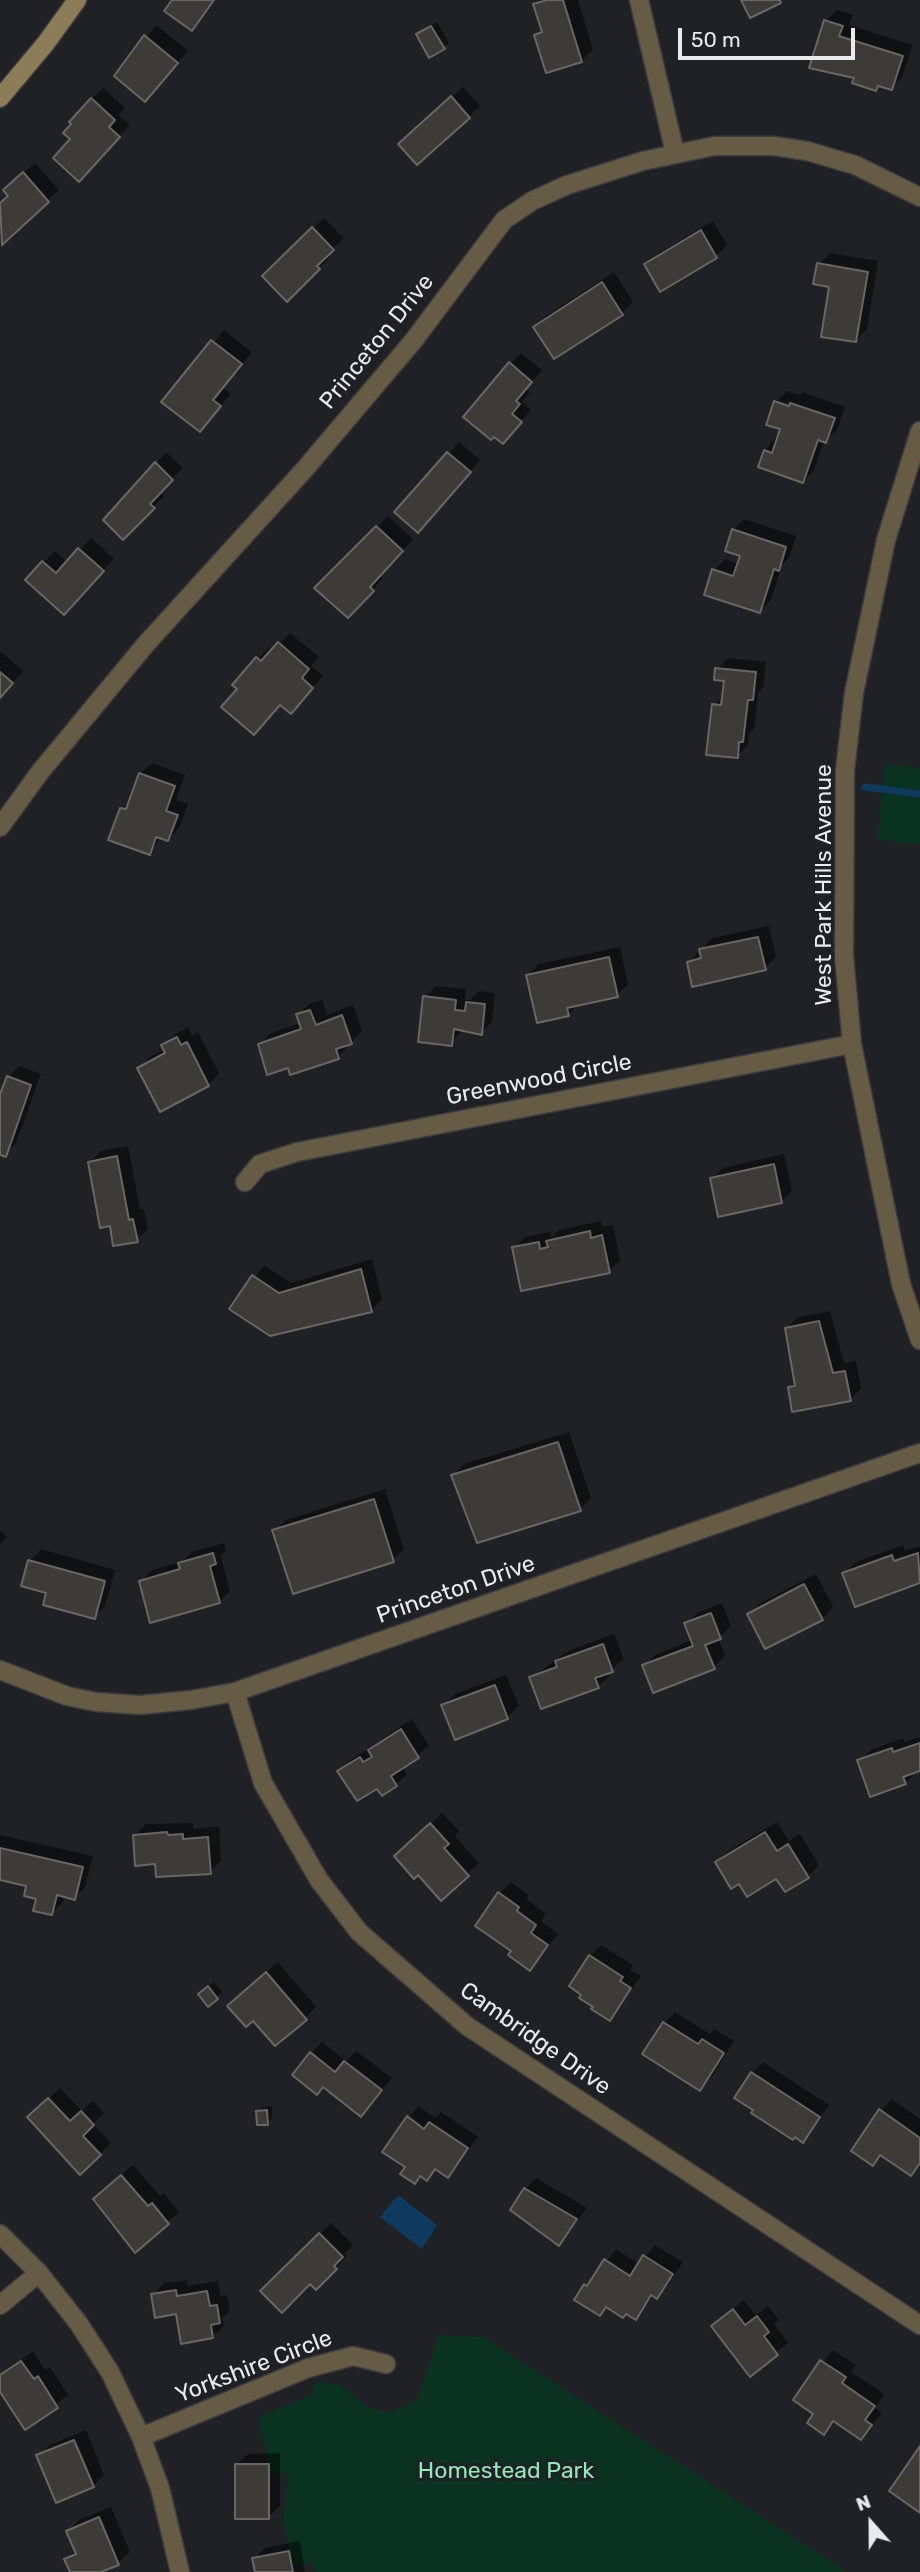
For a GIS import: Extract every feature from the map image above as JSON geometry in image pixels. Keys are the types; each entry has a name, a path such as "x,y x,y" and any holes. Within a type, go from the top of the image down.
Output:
{"street":[{"path":"0,98 46,43 77,0"},
{"path":"639,0 675,153"},
{"name":"Princeton Drive","path":"0,827 40,772 146,643 304,470 414,340 504,220 532,201 567,185 675,153 714,146 774,146 807,151 855,165 920,197"},
{"name":"West Park Hills Avenue","path":"918,1327 901,1284 852,1044 844,956 845,770 855,693 886,540 920,431"},
{"name":"Greenwood Circle","path":"245,1182 260,1164 297,1152 852,1044"},
{"name":"Princeton Drive","path":"0,1671 56,1693 96,1702 140,1705 235,1692 920,1453"},
{"name":"Cambridge Drive","path":"235,1692 263,1783 319,1880 359,1932 467,2026 920,2325"},
{"path":"0,2234 39,2273 79,2324 110,2372 141,2437 160,2488 180,2572"},
{"path":"0,2305 39,2273"},
{"name":"Yorkshire Circle","path":"141,2437 308,2368 353,2356 386,2364"}],"green space":[{"path":"884,764 920,768 920,844 878,840"},
{"name":"Homestead Park","path":"439,2335 483,2337 847,2572 315,2572 312,2562 293,2565 283,2519 289,2473 272,2474 258,2418 315,2393 312,2385 323,2382 342,2386 368,2408 389,2413 417,2401"}],"water":[{"path":"398,2195 437,2225 422,2249 380,2217"}],"building":[{"path":"172,0 214,0 192,31 164,11"},
{"path":"547,0 563,0 582,62 546,73 534,35 542,32 533,4"},
{"path":"741,0 780,0 781,3 750,18"},
{"path":"824,20 843,26 839,36 903,56 892,90 878,86 876,91 852,83 854,78 809,68"},
{"path":"431,26 445,49 429,58 416,34"},
{"path":"144,35 178,63 145,102 114,76"},
{"path":"451,96 470,118 417,165 398,144"},
{"path":"91,98 115,120 109,127 120,137 79,182 53,158 70,139 63,133 71,124 69,122"},
{"path":"23,172 49,202 2,245 0,203 8,196 3,190"},
{"path":"312,227 334,250 317,266 320,269 287,302 262,276"},
{"path":"701,230 717,258 660,292 644,264"},
{"path":"817,263 868,272 856,342 821,337 829,287 813,284"},
{"path":"602,282 623,315 554,359 533,327"},
{"path":"211,340 242,364 213,400 221,406 200,432 161,402"},
{"path":"509,362 532,382 516,401 520,404 512,414 522,422 503,444 494,437 491,440 463,417"},
{"path":"774,401 789,406 790,403 835,418 826,443 818,440 803,483 758,467 764,450 772,453 780,429 766,425"},
{"path":"447,452 471,472 418,533 394,512"},
{"path":"155,462 173,480 150,504 155,508 123,540 103,520"},
{"path":"376,526 403,551 370,587 374,591 348,618 314,588"},
{"path":"732,529 786,547 779,571 774,569 760,613 704,595 712,569 733,576 740,556 725,551"},
{"path":"78,548 104,571 64,615 25,580 42,561 56,573"},
{"path":"278,642 309,669 302,678 313,688 291,714 280,705 254,735 221,707 237,689 232,685 256,657 261,661"},
{"path":"715,668 756,672 753,700 748,700 743,742 739,742 738,758 706,755 712,704 721,705 724,681 714,680"},
{"path":"0,672 13,683 0,698"},
{"path":"139,773 175,786 166,811 178,815 168,841 156,837 150,855 108,840 120,808 126,809"},
{"path":"758,937 766,970 692,987 687,962 701,958 699,949"},
{"path":"609,957 618,997 567,1008 569,1016 537,1023 526,975"},
{"path":"423,996 456,1000 455,1010 465,1011 466,1002 485,1004 482,1035 454,1029 452,1046 418,1042"},
{"path":"310,1010 316,1025 342,1015 352,1044 336,1049 339,1059 290,1075 288,1068 267,1075 258,1044 301,1029 296,1014"},
{"path":"177,1037 181,1045 187,1042 209,1086 160,1112 137,1068 165,1053 161,1045"},
{"path":"7,1076 31,1085 6,1157 0,1155 0,1094"},
{"path":"117,1156 129,1220 133,1219 138,1242 113,1246 110,1226 100,1228 88,1162"},
{"path":"774,1164 782,1203 718,1217 710,1178"},
{"path":"590,1231 591,1238 602,1235 610,1273 521,1291 512,1247 539,1242 540,1249 548,1247 546,1241"},
{"path":"361,1269 372,1312 270,1336 229,1309 252,1275 279,1293"},
{"path":"819,1321 833,1373 845,1371 851,1401 792,1412 788,1387 795,1386 785,1328"},
{"path":"558,1442 581,1511 477,1543 451,1475"},
{"path":"374,1499 394,1562 293,1594 272,1530"},
{"path":"213,1553 216,1564 210,1566 220,1603 150,1623 139,1581 180,1569 178,1563"},
{"path":"918,1553 920,1583 855,1607 842,1573 892,1555 894,1561"},
{"path":"28,1560 105,1581 95,1619 43,1605 46,1593 21,1586"},
{"path":"804,1584 823,1620 765,1649 747,1614"},
{"path":"711,1613 721,1639 705,1645 715,1669 653,1693 642,1665 693,1646 684,1623"},
{"path":"603,1644 613,1672 595,1678 599,1688 541,1709 529,1677 557,1667 555,1661"},
{"path":"495,1685 508,1719 455,1740 441,1705"},
{"path":"401,1729 419,1758 391,1776 397,1786 382,1796 377,1789 357,1801 337,1771 360,1757 363,1762 372,1757 368,1750"},
{"path":"920,1743 920,1771 903,1777 906,1784 870,1797 857,1760 892,1748 893,1752"},
{"path":"430,1823 449,1844 444,1848 469,1876 441,1901 418,1875 414,1879 394,1856"},
{"path":"167,1832 168,1835 183,1834 183,1839 208,1837 211,1874 156,1877 155,1864 135,1866 133,1835"},
{"path":"765,1832 777,1851 788,1844 809,1878 785,1892 776,1879 747,1897 739,1884 731,1889 715,1862"},
{"path":"0,1848 83,1867 75,1900 57,1895 52,1915 33,1911 36,1899 24,1896 26,1886 0,1880"},
{"path":"498,1892 519,1907 517,1911 536,1925 531,1933 548,1945 530,1971 508,1955 511,1951 475,1926"},
{"path":"589,1955 623,1977 620,1981 631,1988 610,2021 591,2009 593,2007 579,1998 581,1995 569,1986"},
{"path":"266,1972 307,2020 275,2046 253,2021 246,2027 227,2006"},
{"path":"208,1986 218,1999 208,2007 198,1994"},
{"path":"663,2022 698,2044 702,2039 724,2053 700,2091 642,2054"},
{"path":"310,2052 335,2072 344,2061 382,2090 361,2117 323,2087 317,2095 292,2075"},
{"path":"751,2072 820,2117 803,2143 795,2137 793,2140 751,2113 753,2110 734,2098"},
{"path":"48,2098 70,2121 81,2111 94,2125 83,2136 101,2155 80,2175 27,2117"},
{"path":"879,2109 920,2138 920,2163 911,2176 880,2155 873,2166 851,2151"},
{"path":"267,2110 268,2125 257,2125 256,2111"},
{"path":"407,2116 424,2129 429,2122 468,2148 448,2178 435,2169 427,2181 420,2176 415,2184 400,2174 405,2167 382,2152"},
{"path":"121,2175 148,2206 152,2203 169,2224 135,2253 93,2199"},
{"path":"524,2188 577,2219 559,2246 510,2210"},
{"path":"319,2233 343,2257 334,2266 337,2269 316,2290 310,2284 282,2313 260,2291"},
{"path":"643,2255 673,2274 657,2299 651,2295 636,2320 626,2314 623,2318 606,2307 600,2316 574,2300 584,2284 587,2286 604,2259 630,2276"},
{"path":"176,2290 177,2296 207,2291 210,2306 217,2305 220,2323 211,2325 213,2338 181,2344 176,2314 155,2318 151,2294"},
{"path":"733,2309 745,2325 757,2316 769,2332 764,2336 778,2355 750,2377 711,2326"},
{"path":"820,2360 846,2377 842,2383 875,2406 865,2420 872,2425 861,2440 833,2421 824,2435 807,2423 813,2414 793,2400"},
{"path":"21,2361 34,2379 38,2376 58,2408 25,2430 0,2392 0,2375"},
{"path":"74,2440 94,2487 56,2503 36,2455"},
{"path":"920,2446 920,2513 889,2491"},
{"path":"235,2464 269,2464 269,2519 235,2519"},
{"path":"99,2517 119,2565 101,2572 70,2572 64,2559 76,2554 66,2531"},
{"path":"289,2551 293,2572 255,2572 252,2558"}],"waterway":[{"path":"865,787 920,794"}]}
